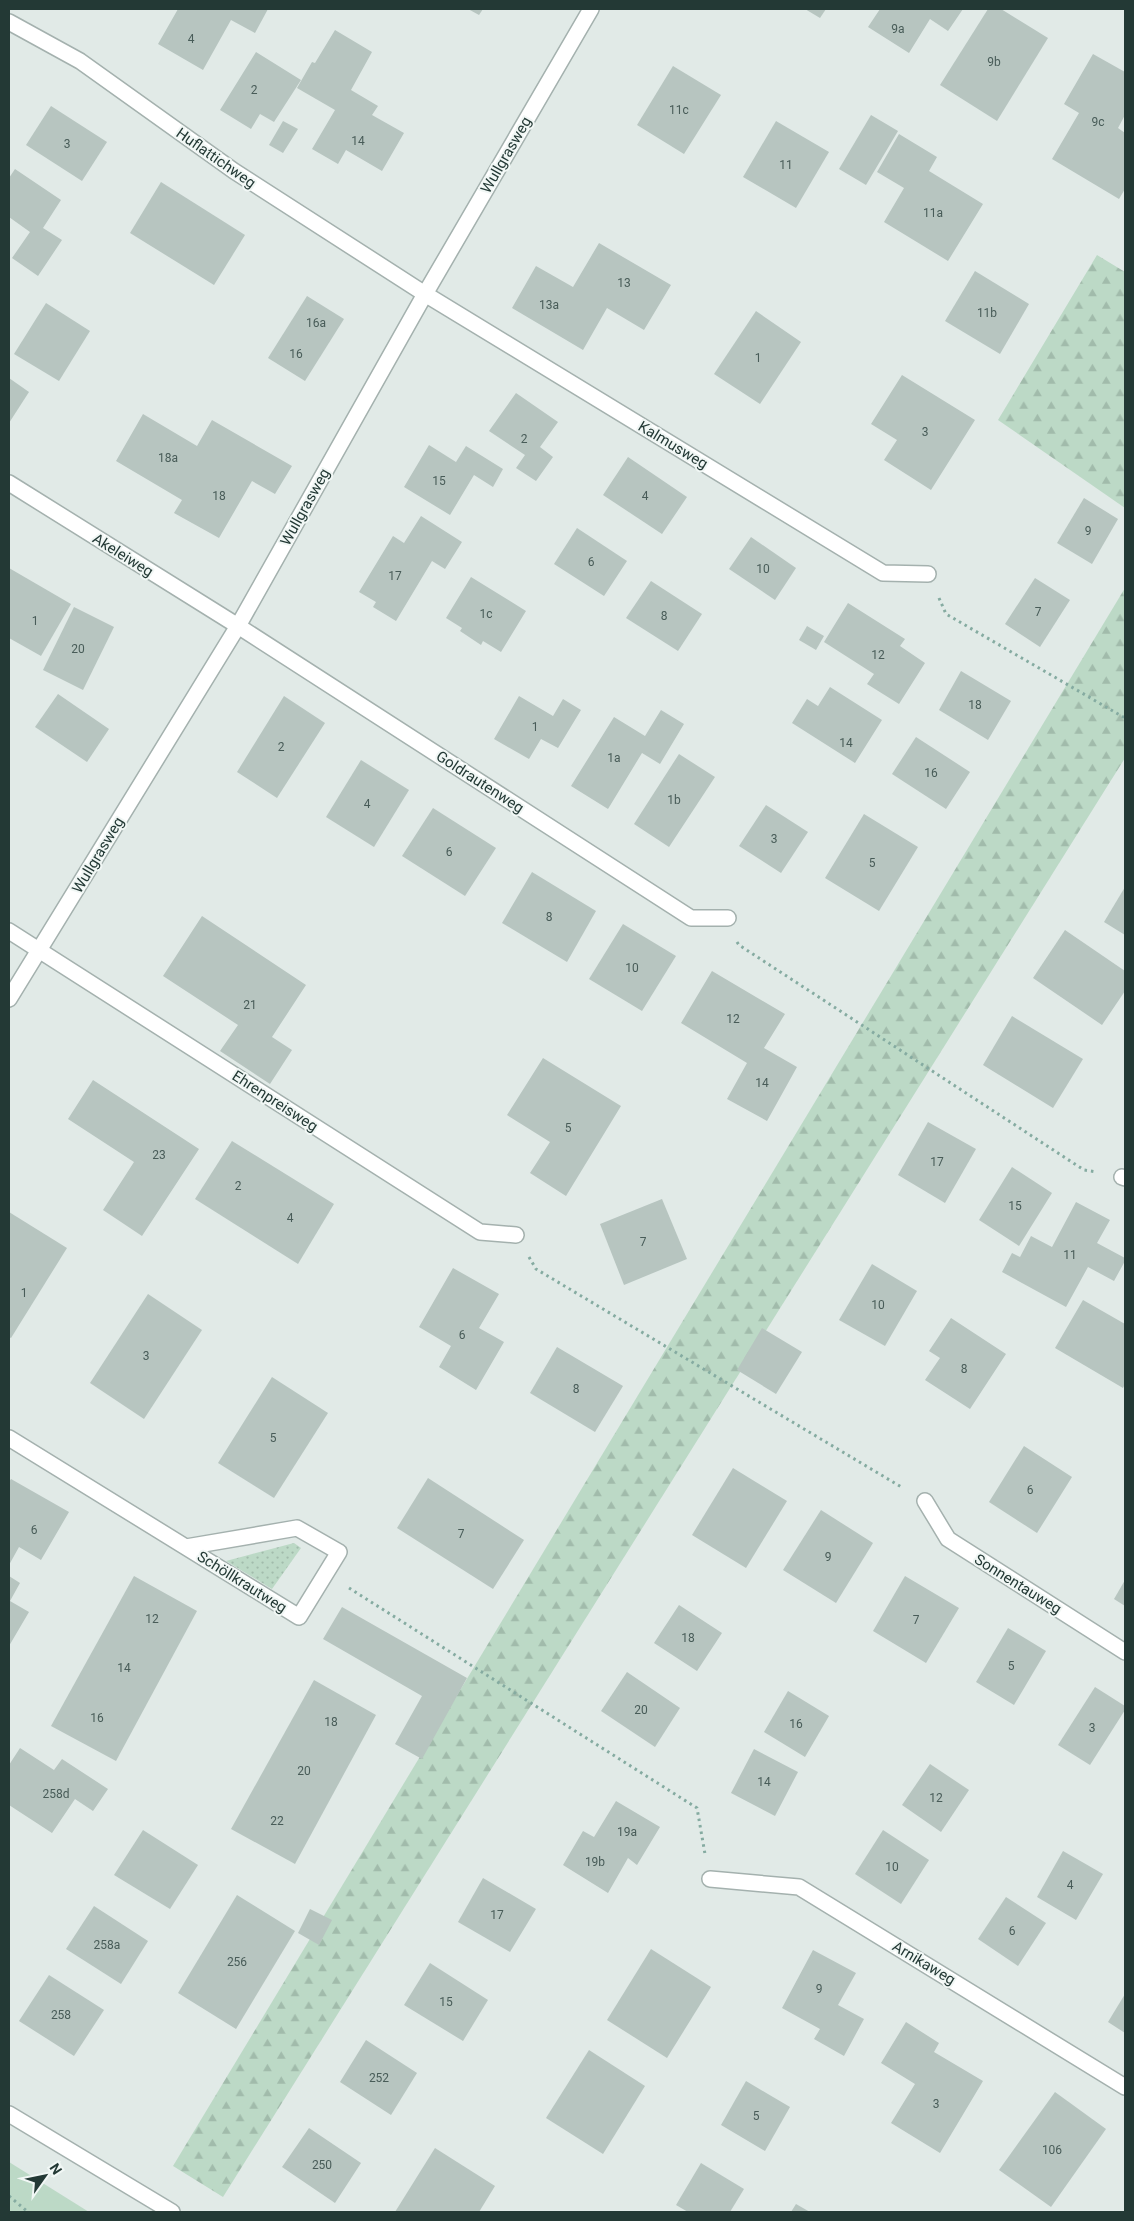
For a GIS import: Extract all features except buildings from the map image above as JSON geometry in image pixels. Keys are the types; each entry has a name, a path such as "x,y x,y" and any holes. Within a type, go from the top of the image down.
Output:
{"street":[{"name":"Wullgrasweg","path":"9,999 41,950 238,626 425,294 591,9"},
{"name":"Huflattichweg","path":"9,22 80,61 234,172 425,294"},
{"name":"Kalmusweg","path":"425,294 883,573 928,574"},
{"name":"Akeleiweg","path":"9,483 238,626"},
{"name":"Goldrautenweg","path":"238,626 691,918 728,918"},
{"name":"Ehrenpreisweg","path":"9,931 480,1232 516,1235"},
{"name":"Schöllkrautweg","path":"9,1438 298,1617 339,1552 297,1528 186,1547"},
{"name":"Sonnentauweg","path":"925,1501 948,1539 1125,1652"},
{"name":"Arnikaweg","path":"710,1879 799,1887 1125,2087"},
{"path":"9,2114 172,2212"}],"path":[{"path":"928,574 946,614 1125,718"},
{"path":"728,918 739,945 1084,1170 1124,1177"},
{"path":"516,1235 536,1269 925,1501"},
{"path":"326,1574 697,1808 710,1879"},
{"path":"9,2196 28,2212"}],"green space":[{"path":"1097,255 1125,272 1125,508 998,420"},
{"path":"1125,588 1125,758 223,2197 173,2166"},
{"path":"294,1543 301,1548 272,1589 226,1561"},
{"path":"9,2162 89,2212 9,2212"}]}
